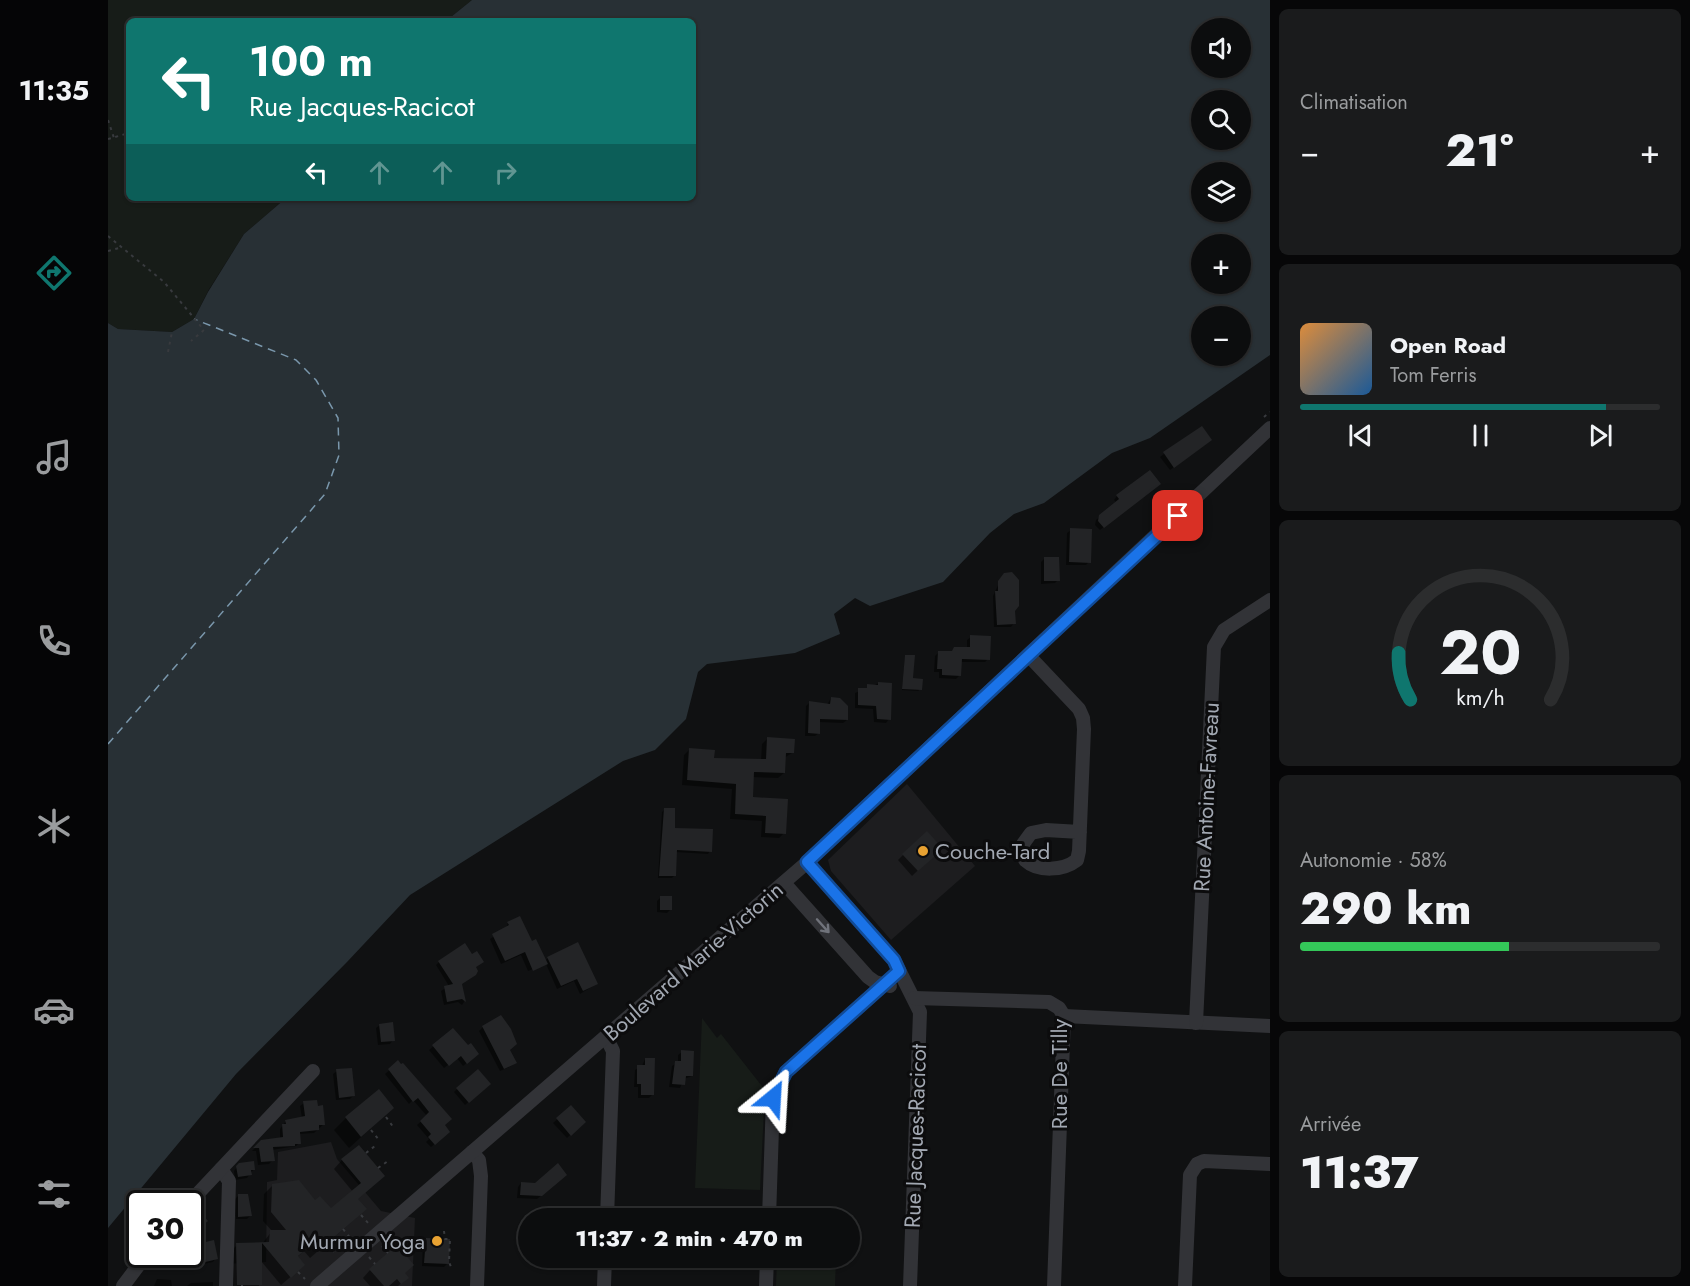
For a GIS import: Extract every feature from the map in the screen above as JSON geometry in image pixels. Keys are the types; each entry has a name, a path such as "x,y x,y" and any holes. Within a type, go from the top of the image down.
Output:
{"street":[{"name":"Boulevard Marie-Victorin","path":"320,1282 784,883 1029,656 1266,424"},
{"name":"Rue Antoine-Favreau","path":"1196,1023 1214,647 1224,630 1270,600"},
{"path":"1029,656 1083,718 1080,832"},
{"name":"Rue Jacques-Racicot","path":"807,862 894,960 920,1012 910,1286"},
{"path":"784,883 868,977 911,994"},
{"path":"769,1208 773,1098 780,1080 786,1072 899,971"},
{"name":"Rue De Tilly","path":"911,994 1049,1002 1059,1008 1064,1016 1054,1286"},
{"path":"1064,1016 1270,1026"},
{"path":"606,1037 613,1051 607,1208"},
{"path":"201,1190 313,1071"},
{"path":"472,1152 479,1160 481,1176 477,1286"},
{"path":"1185,1286 1192,1168 1204,1161 1270,1164"},
{"path":"221,1169 229,1181 226,1286"},
{"path":"123,1286 136,1268"},
{"path":"604,1286 605,1268"},
{"path":"766,1286 767,1268"}],"path":[{"path":"108,120 114,138"},
{"path":"108,139 126,134"},
{"path":"108,236 119,248 149,267 204,330 191,341"},
{"path":"108,251 119,248"},
{"path":"168,352 172,332"},
{"path":"1266,424 1270,412"},
{"path":"386,1117 394,1128"},
{"path":"371,1130 380,1140"},
{"path":"366,1153 375,1146"},
{"path":"378,1168 388,1161"},
{"path":"361,1215 369,1225"},
{"path":"344,1229 352,1240"},
{"path":"444,1232 445,1239 450,1239 449,1262 452,1269"},
{"path":"327,1244 336,1254"},
{"path":"381,1245 388,1253"},
{"path":"368,1256 375,1264"},
{"path":"298,1272 320,1282"}],"shaded area":[{"path":"108,0 472,0 450,18 126,18 126,201 282,201 244,234 208,291 194,319 172,332 118,329 108,323"},
{"path":"472,0 1270,0 1270,355 1150,438 1112,453 1044,503 1014,514 990,533 943,582 870,606 855,598 834,614 840,634 795,653 707,664 698,672 686,719 655,750 623,761 410,895 236,1074 140,1190 126,1190 126,1206 108,1228 108,323 118,329 172,332 194,319 244,234 282,201 696,201 696,18 450,18"},
{"path":"907,784 975,866 891,940 831,871 828,860"},
{"path":"702,1018 717,1038 721,1034 765,1090 760,1190 695,1188"},
{"path":"331,1142 337,1159 381,1211 415,1218 412,1286 220,1286 221,1264 266,1262 267,1182 277,1180 278,1152"},
{"path":"777,1268 836,1268 835,1286 776,1286"}],"building":[{"path":"1202,426 1212,440 1174,468 1163,452"},
{"path":"1150,470 1161,484 1104,528 1098,521 1099,515 1119,499 1116,495"},
{"path":"1070,528 1092,529 1091,563 1069,562"},
{"path":"1044,557 1059,557 1060,581 1044,581"},
{"path":"1012,572 1019,580 1019,606 1015,611 1016,624 997,625 995,591 998,591 998,581 1004,573"},
{"path":"970,635 991,636 990,660 962,659 961,676 942,675 942,669 937,669 938,651 952,651 954,647 970,647"},
{"path":"905,655 915,655 913,678 923,679 922,690 902,689"},
{"path":"878,682 892,683 891,720 877,719 876,706 858,705 858,688 867,688 867,684 878,685"},
{"path":"831,697 840,698 848,706 848,720 820,719 820,734 808,733 809,701 830,704"},
{"path":"767,737 795,739 794,753 786,753 785,773 754,772 753,797 788,799 786,834 765,833 766,816 735,814 736,784 687,780 689,748 715,750 714,758 766,759"},
{"path":"664,808 675,808 675,828 713,829 712,852 677,850 676,876 659,876"},
{"name":"Couche-Tard","path":"927,831 943,849 918,871 902,854"},
{"path":"660,896 672,896 672,910 660,910"},
{"path":"520,916 532,941 536,939 548,964 533,971 525,952 505,961 492,934 509,925 507,922"},
{"path":"578,942 598,984 583,991 577,979 561,986 547,957"},
{"path":"465,943 472,954 477,951 484,962 476,967 478,971 476,975 462,984 466,1002 462,999 447,1002 444,986 453,984 438,961"},
{"path":"501,1015 511,1029 517,1044 510,1050 517,1063 504,1069 482,1026"},
{"path":"393,1022 395,1041 381,1042 379,1024"},
{"path":"453,1028 468,1045 471,1043 479,1054 467,1064 461,1056 449,1066 432,1045"},
{"path":"681,1050 694,1051 693,1076 686,1076 685,1085 672,1084 675,1061 681,1061"},
{"path":"645,1058 655,1058 654,1095 641,1095 641,1084 637,1084 637,1065 645,1065"},
{"path":"398,1060 452,1119 445,1125 450,1132 435,1145 428,1137 431,1134 420,1121 429,1112 418,1098 413,1102 388,1069"},
{"path":"352,1068 355,1096 339,1098 336,1069"},
{"path":"478,1069 491,1084 469,1103 456,1088"},
{"path":"379,1089 394,1108 361,1137 345,1117"},
{"path":"317,1100 318,1106 323,1105 325,1125 319,1125 319,1130 300,1132 301,1144 273,1147 275,1161 261,1162 259,1148 253,1148 261,1140 283,1137 282,1124 286,1124 285,1120 305,1116 303,1101"},
{"path":"571,1105 586,1122 571,1136 556,1118"},
{"path":"359,1145 385,1176 358,1199 367,1209 319,1250 314,1243 298,1256 305,1265 291,1278 262,1243 262,1285 237,1285 236,1243 269,1242 270,1230 286,1230 271,1212 272,1184 299,1180 315,1200 320,1196 331,1208 361,1183 341,1159"},
{"path":"254,1161 255,1170 251,1170 252,1175 238,1177 236,1166 239,1163"},
{"path":"558,1163 567,1175 542,1196 520,1195 521,1182 535,1183"},
{"path":"238,1194 248,1194 252,1216 238,1217"},
{"path":"426,1238 450,1239 449,1264 424,1263"},
{"path":"214,1240 218,1259 204,1262 204,1242"},
{"path":"397,1245 414,1265 405,1273 409,1278 401,1284 397,1279 389,1286 384,1286 369,1269"}],"ferry route":[{"path":"108,744 325,494 339,455 338,418 316,380 296,360 194,319"}],"place":[{"name":"Couche-Tard","path":"923,851"},
{"name":"Murmur Yoga","path":"437,1241"}],"route":[{"path":"773,1098 786,1072 899,971 894,960 807,862 1178,516"}]}
